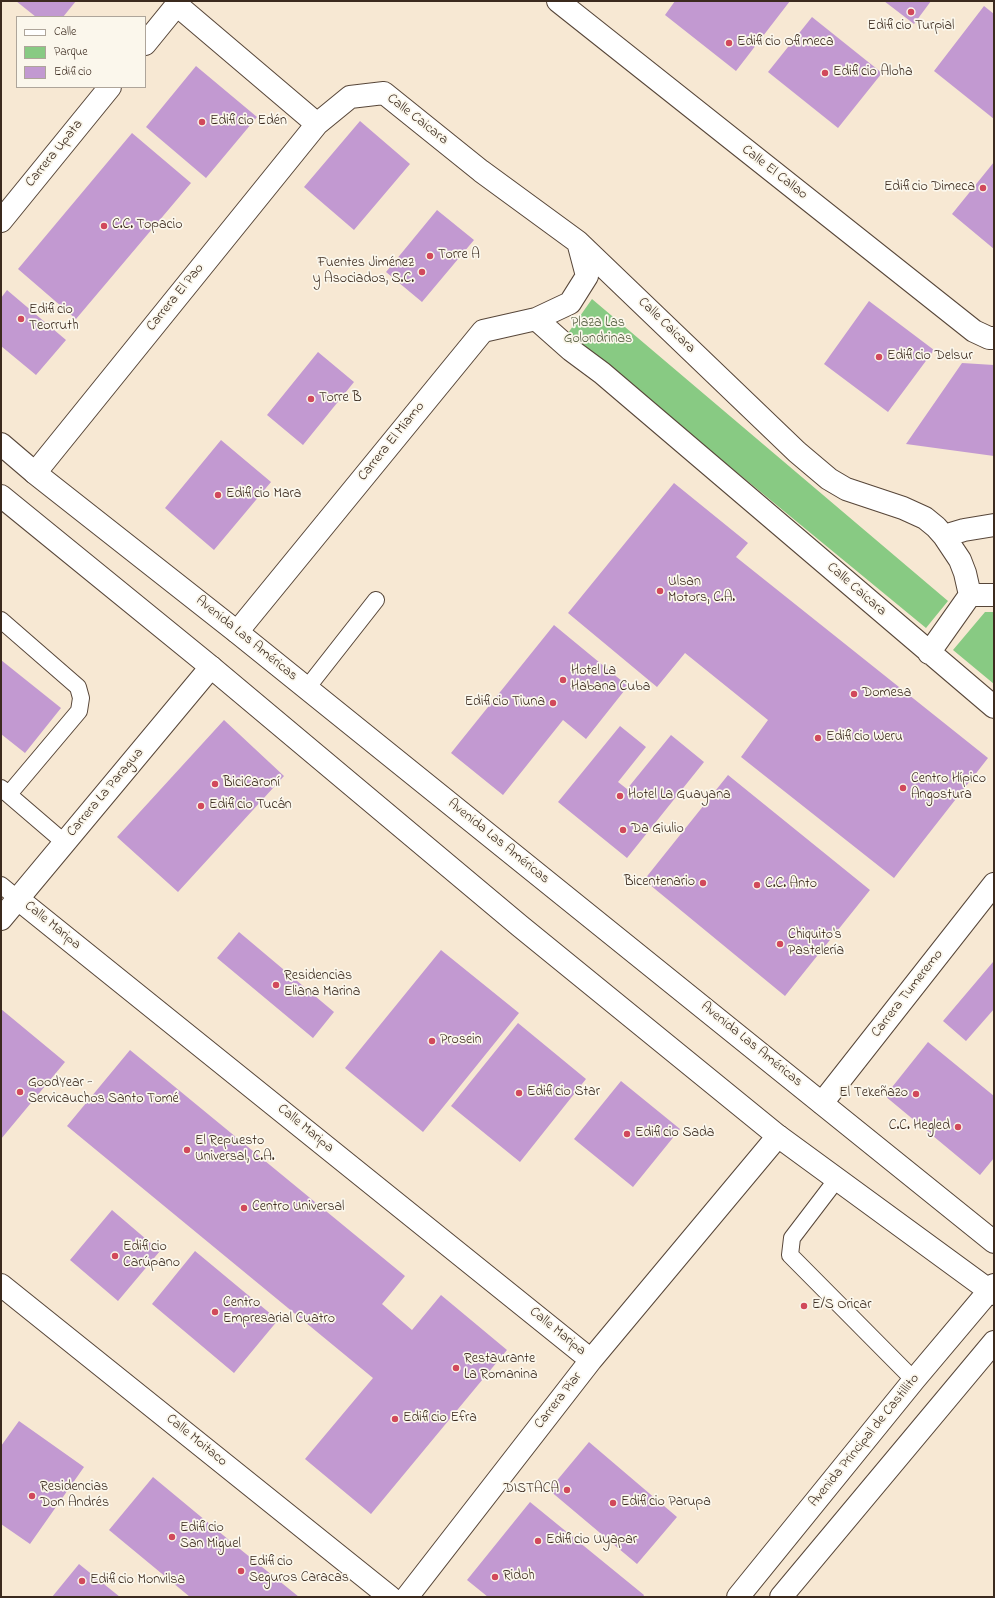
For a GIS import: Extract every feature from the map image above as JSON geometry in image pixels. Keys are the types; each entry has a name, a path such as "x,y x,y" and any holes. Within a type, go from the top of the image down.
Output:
{"street":[{"name":"Calle El Callao","path":"558,1 974,331 989,338 994,338"},
{"path":"146,43 178,3 317,124"},
{"name":"Carrera Upata","path":"1,221 109,88"},
{"name":"Calle Caicara","path":"317,124 350,97 384,93 481,171 578,242 797,452 829,479 846,489 903,508 925,518 944,536 960,560 965,573 970,595"},
{"name":"Carrera El Pao","path":"35,473 317,124"},
{"name":"Carrera El Miamo","path":"237,632 482,331 536,319 570,303 587,276 578,242"},
{"name":"Calle Caicara","path":"536,319 602,373 994,707"},
{"name":"Avenida Las Américas","path":"1,444 35,473 307,688 994,1242"},
{"path":"1,496 211,667 520,926 778,1136 993,1290"},
{"path":"944,536 964,530 994,525"},
{"path":"929,653 970,595 994,595"},
{"name":"Carrera La Paragua","path":"1,919 211,667"},
{"name":"Carrera Tumeremo","path":"822,1103 994,884"},
{"name":"Calle Maripa","path":"18,899 591,1360"},
{"name":"Carrera Piar","path":"407,1597 591,1360 778,1136"},
{"name":"Calle Moitaco","path":"1,1285 390,1597"},
{"name":"Avenida Principal de Castillito","path":"738,1597 914,1380 993,1290"},
{"path":"782,1597 994,1342"}],"lane":[{"path":"307,688 376,600"},
{"path":"1,620 78,687 81,698 79,711 5,791 65,843"},
{"path":"1,885 18,899"},
{"path":"837,1179 792,1238 790,1255 914,1380"}],"green space":[{"name":"Plaza Las Golondrinas","path":"592,299 948,601 926,628 593,354 566,336"},
{"path":"985,612 994,612 994,684 953,650"}],"building":[{"path":"16,1 76,1 64,16 35,16"},
{"name":"Edificio Ofimeca","path":"675,1 790,1 736,71 665,15"},
{"name":"Edificio Turpial","path":"884,1 931,1 914,24"},
{"path":"984,6 994,14 994,119 934,71"},
{"name":"Edificio Aloha","path":"812,17 882,73 838,128 768,72"},
{"name":"Edificio Edén","path":"196,66 257,117 206,178 146,127"},
{"path":"360,121 410,164 354,230 304,187"},
{"name":"C.C. Topacio","path":"132,133 191,183 76,319 18,269"},
{"name":"Edificio Dimeca","path":"994,162 994,249 952,214"},
{"name":"Torre A","path":"437,210 474,240 422,302 386,272"},
{"name":"Edificio Teorruth","path":"7,290 66,340 36,375 1,346 1,298"},
{"name":"Edificio Delsur","path":"869,301 934,350 888,412 824,364"},
{"name":"Torre B","path":"318,352 354,382 303,445 267,415"},
{"path":"962,363 994,365 994,456 906,444"},
{"name":"Edificio Mara","path":"221,440 271,482 214,550 165,508"},
{"path":"674,483 748,543 736,557 988,758 894,878 741,757 768,720 685,653 657,687 568,613"},
{"name":"Edificio Tiuna","path":"554,625 628,686 586,739 563,720 503,795 451,753"},
{"path":"1,660 61,708 25,753 1,734"},
{"name":"Edificio Tucán","path":"224,720 284,776 178,892 117,837"},
{"name":"Hotel La Guayana","path":"620,726 646,747 618,782 627,789 671,735 704,762 627,858 558,802"},
{"name":"C.C. Anto","path":"728,775 870,890 785,996 644,880"},
{"name":"Residencias Eliana Marina","path":"239,932 334,1012 313,1038 217,958"},
{"name":"Prosein","path":"441,950 519,1013 423,1132 345,1068"},
{"path":"993,962 994,1009 966,1041 943,1021"},
{"name":"GoodYear - Servicauchos Santo Tomé","path":"1,1009 65,1062 1,1139"},
{"name":"Edificio Star","path":"518,1023 586,1079 520,1162 451,1106"},
{"name":"C.C. Hegled","path":"928,1042 994,1096 994,1158 980,1175 885,1096"},
{"name":"Centro Universal","path":"130,1050 405,1276 382,1304 412,1330 441,1295 507,1350 371,1514 305,1459 373,1378 67,1126"},
{"name":"Edificio Sada","path":"621,1081 680,1129 633,1187 574,1139"},
{"name":"Edificio Carúpano","path":"112,1210 160,1251 118,1301 70,1260"},
{"name":"Centro Empresarial Cuatro","path":"195,1251 278,1320 234,1373 152,1304"},
{"name":"Residencias Don Andrés","path":"19,1421 84,1467 30,1544 1,1524 1,1446"},
{"name":"Edificio Parupa","path":"589,1442 677,1517 637,1564 549,1490"},
{"name":"Edificio San Miguel","path":"153,1477 299,1597 190,1597 109,1530"},
{"name":"Edificio Uyapar","path":"530,1502 644,1595 643,1597 488,1597 467,1580"},
{"name":"Edificio Monvilsa","path":"79,1564 120,1597 52,1597"}],"place":[{"name":"Edificio Turpial","path":"911,12"},
{"name":"Edificio Ofimeca","path":"729,43"},
{"name":"Edificio Aloha","path":"825,73"},
{"name":"Edificio Edén","path":"202,122"},
{"name":"Edificio Dimeca","path":"983,188"},
{"name":"C.C. Topacio","path":"104,226"},
{"name":"Torre A","path":"430,256"},
{"name":"Fuentes Jiménez y Asociados, S.C.","path":"422,272"},
{"name":"Edificio Teorruth","path":"21,319"},
{"name":"Edificio Delsur","path":"879,357"},
{"name":"Torre B","path":"311,399"},
{"name":"Edificio Mara","path":"218,495"},
{"name":"Ulsan Motors, C.A.","path":"660,591"},
{"name":"Hotel La Habana Cuba","path":"563,680"},
{"name":"Domesa","path":"854,694"},
{"name":"Edificio Tiuna","path":"553,703"},
{"name":"Edificio Weru","path":"818,738"},
{"name":"BiciCaroní","path":"215,784"},
{"name":"Centro Hípico Angostura","path":"903,788"},
{"name":"Hotel La Guayana","path":"620,796"},
{"name":"Edificio Tucán","path":"201,806"},
{"name":"Da Giulio","path":"623,830"},
{"name":"Bicentenario","path":"703,883"},
{"name":"C.C. Anto","path":"757,885"},
{"name":"Chiquito's Pastelería","path":"780,944"},
{"name":"Residencias Eliana Marina","path":"276,985"},
{"name":"Prosein","path":"432,1041"},
{"name":"GoodYear - Servicauchos Santo Tomé","path":"20,1092"},
{"name":"Edificio Star","path":"519,1093"},
{"name":"El Tekeñazo","path":"916,1094"},
{"name":"C.C. Hegled","path":"958,1127"},
{"name":"Edificio Sada","path":"627,1134"},
{"name":"El Repuesto Universal, C.A.","path":"187,1150"},
{"name":"Centro Universal","path":"244,1208"},
{"name":"Edificio Carúpano","path":"115,1256"},
{"name":"E/S Oricar","path":"804,1306"},
{"name":"Centro Empresarial Cuatro","path":"215,1312"},
{"name":"Restaurante La Romanina","path":"456,1368"},
{"name":"Edificio Efra","path":"395,1419"},
{"name":"DISTACA","path":"567,1490"},
{"name":"Residencias Don Andrés","path":"32,1496"},
{"name":"Edificio Parupa","path":"613,1503"},
{"name":"Edificio San Miguel","path":"172,1537"},
{"name":"Edificio Uyapar","path":"538,1541"},
{"name":"Edificio Seguros Caracas","path":"241,1571"},
{"name":"Ridoh","path":"495,1577"},
{"name":"Edificio Monvilsa","path":"82,1581"}]}
